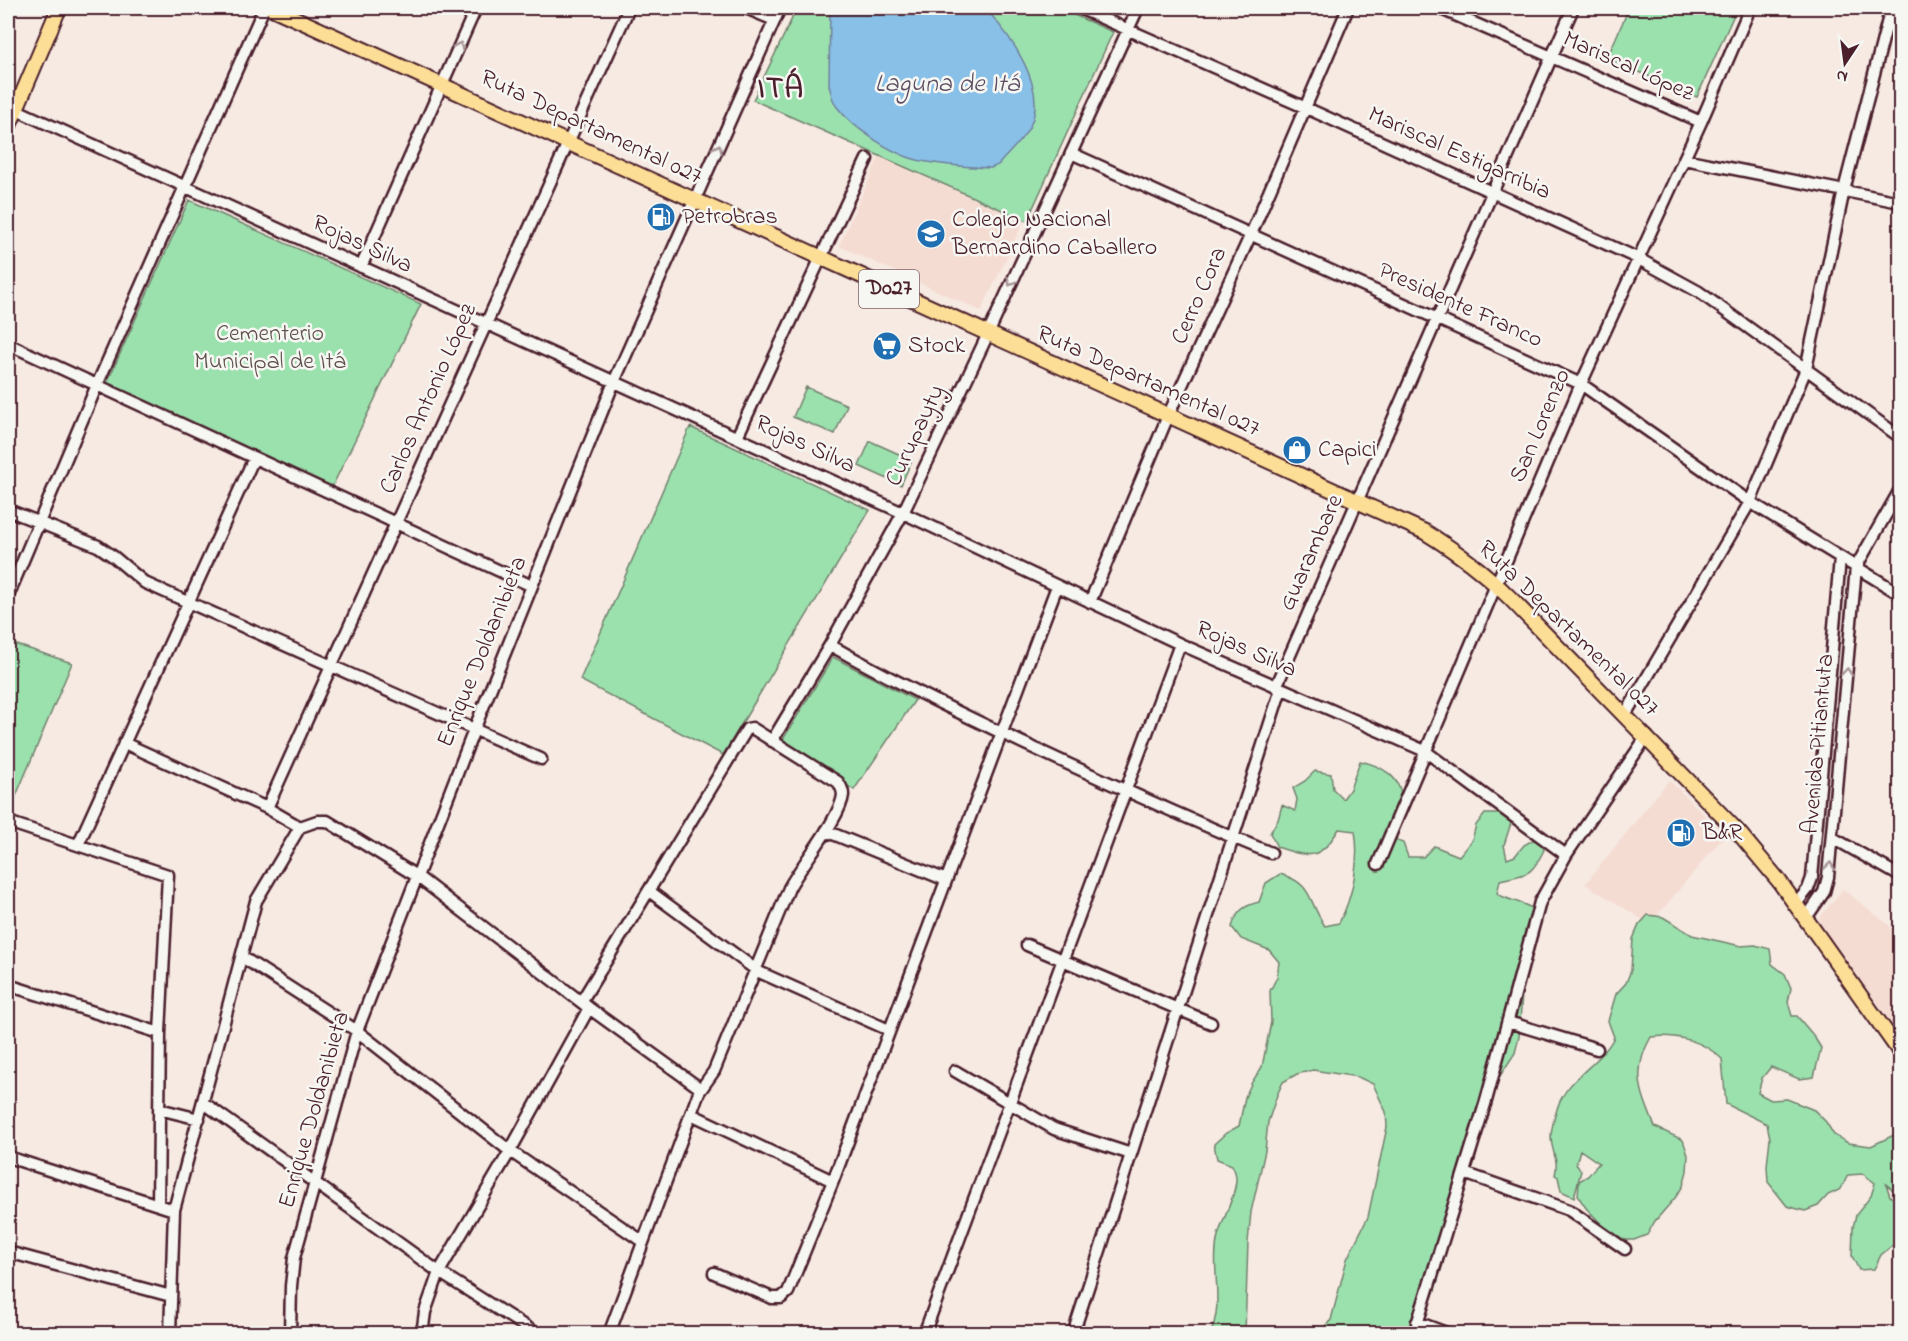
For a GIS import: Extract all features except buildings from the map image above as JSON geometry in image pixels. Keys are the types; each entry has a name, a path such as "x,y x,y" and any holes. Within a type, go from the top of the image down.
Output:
{"main road":[{"path":"8,128 11,108 59,8"},
{"name":"Ruta Departamental 027","path":"272,8 1425,532 1455,550 1496,584 1647,736 1739,833 1796,904 1900,1052"}],"street":[{"path":"8,596 97,385 264,8"},
{"path":"361,267 476,8"},
{"name":"Carlos Antonio López","path":"267,808 629,8"},
{"path":"746,8 774,20"},
{"name":"Enrique Doldanibieta","path":"290,1334 294,1258 357,1031 474,730 614,382 780,8"},
{"name":"Mariscal Estigarribia","path":"1079,8 1637,258 1699,292 1900,437"},
{"name":"Curupayty","path":"772,741 830,645 903,513 1138,8"},
{"name":"Cerro Cora","path":"1090,602 1168,416 1251,234 1347,8"},
{"name":"Mariscal López","path":"1439,8 1701,122"},
{"name":"Guarambare","path":"1073,1334 1279,688 1357,501 1573,8"},
{"name":"San Lorenzo","path":"1378,864 1581,384 1701,122 1750,8"},
{"path":"1624,715 1750,502 1806,369 1844,190 1891,8"},
{"name":"Rojas Silva","path":"11,108 185,185 903,513 1180,644 1425,750 1566,855"},
{"name":"Presidente Franco","path":"1071,153 1581,384 1750,502 1900,594"},
{"path":"737,437 867,159"},
{"path":"1684,159 1900,202"},
{"path":"8,344 532,586"},
{"path":"78,845 254,458"},
{"path":"1856,567 1900,490"},
{"path":"8,510 98,546 145,583 541,759"},
{"name":"Avenida Pitiantuta","path":"1796,904 1808,889 1812,878 1840,558"},
{"name":"Avenida Pitiantuta","path":"1806,918 1824,892 1828,877 1856,567"},
{"path":"714,1273 763,1296 781,1298 788,1292 833,1181 1057,586"},
{"path":"924,1334 1180,644"},
{"path":"830,645 886,677 1001,733 1126,792 1271,854"},
{"path":"422,1334 425,1312 439,1272 510,1150 585,1005 649,891 747,729 752,728 838,782 843,790 843,798 826,831 789,888 714,1071 701,1089 609,1334"},
{"path":"1449,1334 1415,1328 1486,1101 1540,902 1566,855 1647,736"},
{"path":"124,743 267,808 300,827"},
{"path":"170,1334 174,1210 256,901 300,827 317,821 327,821 418,877 585,1005 701,1089"},
{"path":"8,822 168,875 160,1033 158,1205"},
{"path":"826,831 946,880"},
{"path":"1833,838 1900,876"},
{"path":"649,891 756,969 889,1030"},
{"path":"1027,945 1211,1023"},
{"path":"242,957 357,1031 510,1150 642,1241"},
{"path":"8,984 160,1033"},
{"path":"1508,1022 1596,1049"},
{"path":"955,1071 1054,1129 1131,1154"},
{"path":"204,1103 439,1272 537,1334"},
{"path":"159,1109 199,1119"},
{"path":"691,1114 833,1181"},
{"path":"8,1157 174,1210"},
{"path":"1464,1173 1569,1210 1625,1249"},
{"path":"8,1252 171,1296"}],"shaded area":[{"name":"Colegio Nacional Bernardino Caballero","path":"879,157 1024,221 981,311 839,246"},
{"path":"1669,780 1725,835 1650,924 1585,884"},
{"path":"1843,889 1900,934 1900,1039 1817,921"}],"green space":[{"path":"797,8 1058,8 1113,32 1027,221 753,100"},
{"path":"1629,8 1737,8 1697,97 1607,58"},
{"name":"Cementerio Municipal de Itá","path":"189,200 421,304 332,487 106,385"},
{"path":"806,387 847,405 835,434 793,417"},
{"path":"690,427 870,510 723,755 580,680"},
{"path":"870,441 912,460 901,485 859,466"},
{"path":"8,642 72,663 8,815"},
{"path":"833,657 915,700 854,790 782,741"},
{"path":"1360,761 1382,769 1398,784 1401,799 1395,832 1397,841 1403,843 1408,857 1423,857 1434,846 1459,856 1472,840 1476,825 1485,814 1500,814 1512,820 1504,845 1507,859 1515,856 1524,845 1538,837 1544,850 1535,866 1523,875 1500,880 1497,894 1535,910 1531,924 1533,949 1526,963 1523,978 1519,1037 1515,1053 1486,1101 1477,1111 1477,1153 1473,1167 1455,1193 1443,1264 1434,1293 1414,1333 1318,1333 1331,1320 1347,1259 1368,1217 1387,1127 1386,1112 1373,1084 1358,1077 1313,1070 1297,1074 1283,1082 1268,1122 1265,1151 1251,1212 1245,1333 1210,1334 1217,1298 1215,1260 1218,1236 1236,1184 1232,1165 1217,1159 1214,1144 1226,1133 1239,1126 1245,1097 1262,1067 1271,1022 1270,991 1277,977 1279,962 1269,950 1241,939 1232,927 1236,917 1245,907 1259,902 1266,883 1280,874 1291,878 1304,888 1325,926 1339,923 1348,902 1354,878 1357,854 1355,831 1339,829 1326,847 1319,852 1306,855 1277,847 1270,833 1278,820 1282,805 1295,811 1297,799 1293,788 1315,771 1331,774 1333,789 1343,799 1350,789"},
{"path":"1648,915 1663,917 1692,935 1741,946 1755,945 1770,949 1772,964 1785,974 1791,988 1788,1002 1792,1016 1797,1016 1821,1048 1814,1077 1799,1079 1771,1067 1762,1078 1758,1093 1771,1100 1787,1099 1814,1110 1826,1122 1834,1135 1848,1143 1871,1146 1898,1133 1900,1137 1900,1196 1886,1184 1890,1196 1900,1204 1900,1239 1881,1255 1874,1269 1859,1270 1852,1256 1853,1227 1856,1215 1871,1196 1875,1183 1863,1174 1848,1175 1841,1189 1828,1195 1818,1206 1805,1211 1787,1206 1768,1182 1770,1138 1767,1124 1726,1104 1722,1059 1707,1048 1690,1040 1651,1037 1641,1061 1642,1092 1655,1127 1683,1140 1688,1155 1683,1186 1655,1221 1647,1235 1634,1240 1617,1240 1586,1208 1578,1196 1579,1181 1588,1176 1599,1163 1580,1150 1576,1164 1581,1171 1574,1197 1561,1191 1558,1177 1555,1175 1556,1160 1551,1138 1557,1110 1569,1087 1601,1055 1614,1037 1608,1021 1616,994 1626,983 1631,970 1633,939 1639,925"}],"water":[{"name":"Laguna de Itá","path":"830,8 985,8 1015,47 1031,79 1035,111 1027,131 998,165 991,168 954,166 917,160 896,152 874,139 844,115 835,105 832,97 829,85"}],"place":[{"name":"Petrobras","path":"661,217"},
{"name":"Colegio Nacional Bernardino Caballero","path":"931,234"},
{"name":"Stock","path":"887,346"},
{"name":"Capici","path":"1297,450"},
{"name":"B&R","path":"1681,833"}],"district":[{"name":"ITÁ","path":"781,90"}]}
